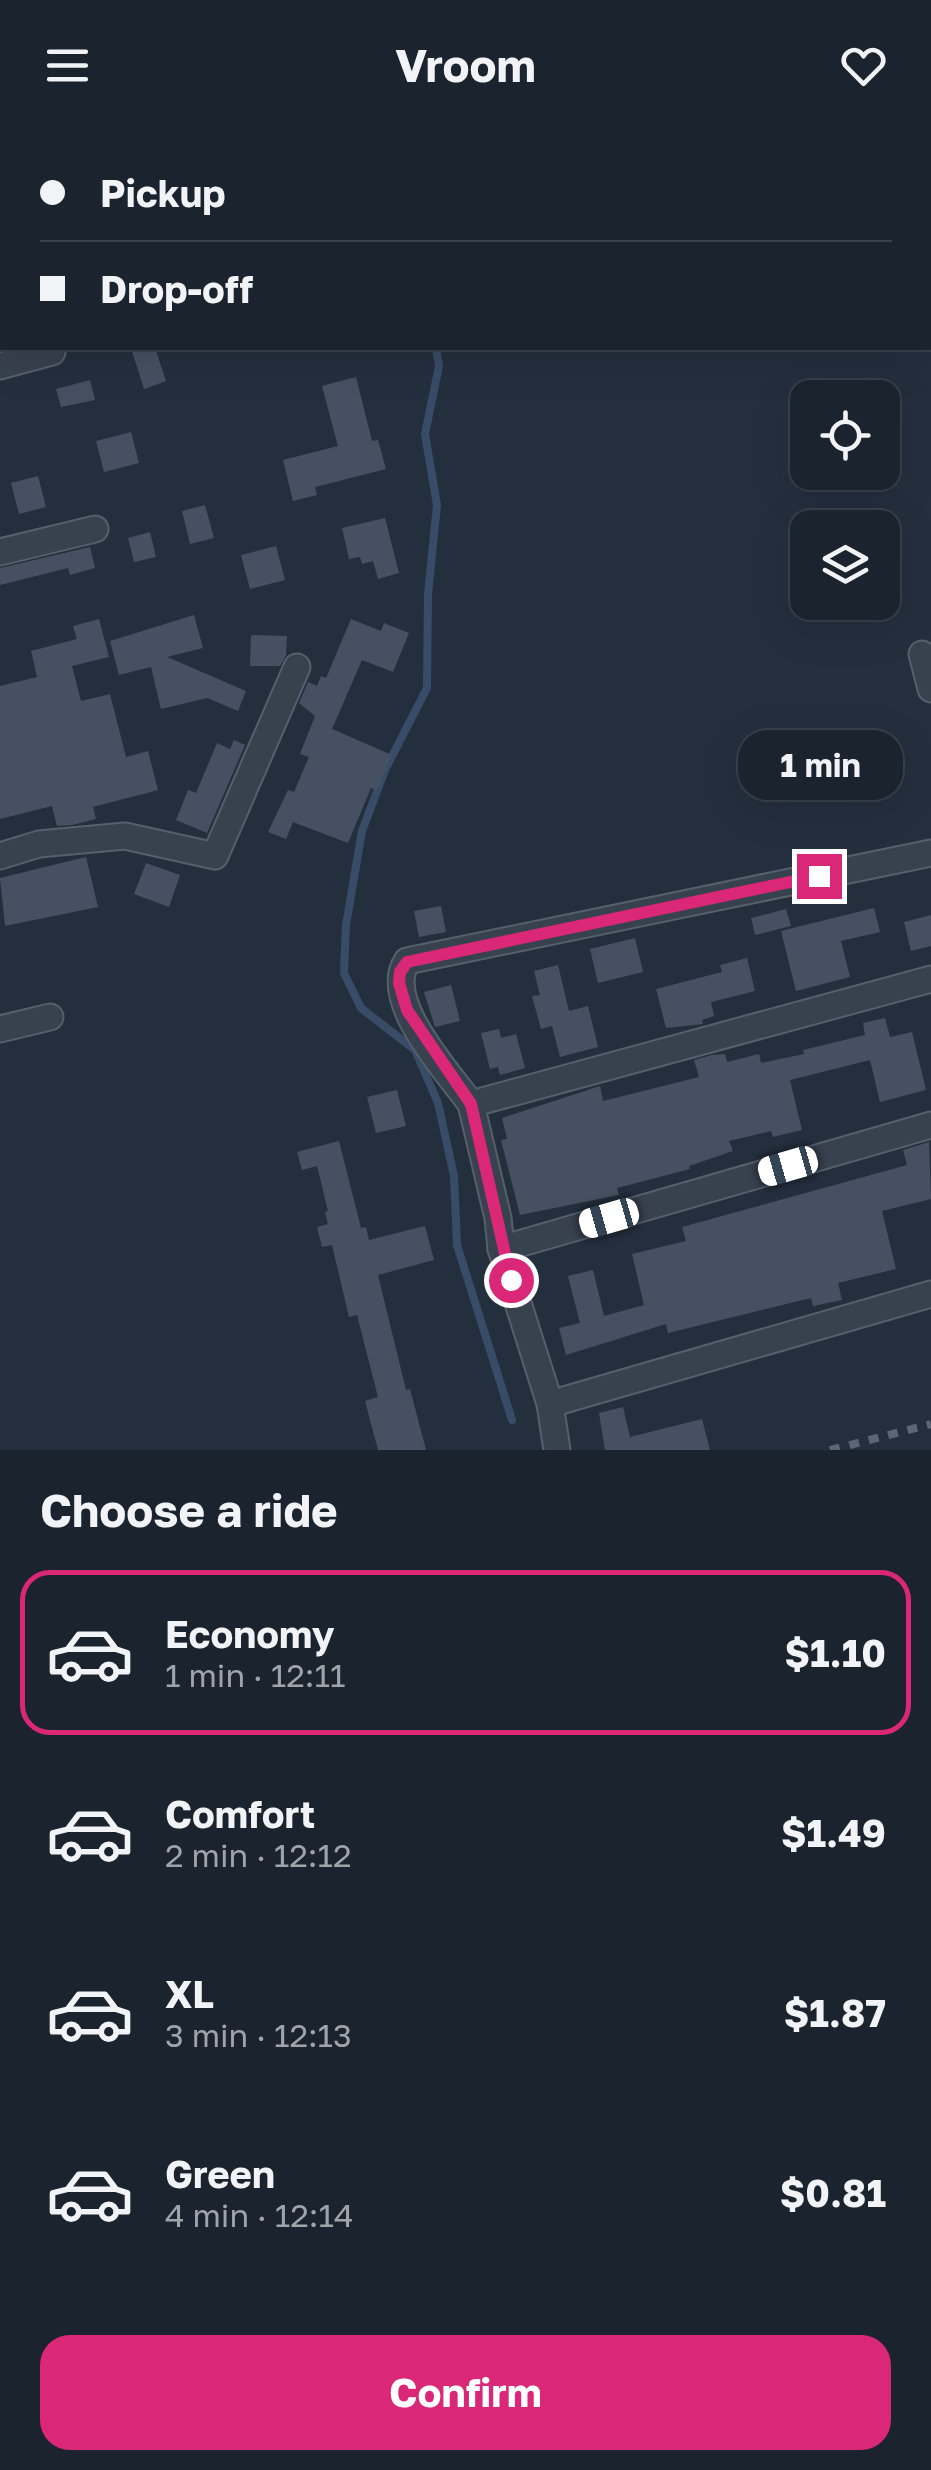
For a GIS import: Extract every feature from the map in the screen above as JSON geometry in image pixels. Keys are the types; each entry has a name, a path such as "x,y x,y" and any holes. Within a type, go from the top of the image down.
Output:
{"street":[{"path":"0,366 52,352"},
{"path":"0,552 95,529"},
{"path":"922,654 931,689"},
{"path":"0,856 38,844 125,836 215,856 297,667"},
{"path":"558,1450 550,1404 501,1248 498,1218 471,1104 407,1010 400,972 407,962 931,853"},
{"path":"471,1104 931,979"},
{"path":"0,1028 50,1017"},
{"path":"501,1248 931,1126"},
{"path":"550,1404 931,1294"}],"building":[{"path":"132,350 156,350 166,381 144,389"},
{"path":"356,377 372,441 378,440 386,469 315,487 317,495 293,501 283,460 338,446 322,386"},
{"path":"90,380 95,400 61,407 56,389"},
{"path":"131,432 139,463 104,472 96,441"},
{"path":"38,476 46,507 19,514 11,483"},
{"path":"205,505 214,538 190,544 182,511"},
{"path":"385,518 399,573 378,579 373,561 362,564 360,557 349,559 342,528"},
{"path":"150,532 156,557 134,562 128,538"},
{"path":"276,546 285,580 250,589 241,555"},
{"path":"90,547 95,568 70,575 68,568 0,585 0,568"},
{"path":"194,615 203,648 167,657 246,691 238,711 207,698 161,709 151,667 119,675 110,641"},
{"path":"99,619 109,657 72,666 81,701 110,694 126,757 148,751 158,790 93,807 96,819 72,825 57,826 52,806 0,819 0,686 37,677 31,651 77,639 73,626"},
{"path":"351,619 381,631 384,623 409,633 393,672 362,660 332,729 392,755 377,790 371,788 348,843 293,822 286,839 268,832 288,790 294,792 309,757 300,754 315,716 299,703 308,682 317,686 321,676 326,678"},
{"path":"251,635 287,636 286,655 280,666 250,666"},
{"path":"234,740 245,745 207,833 176,820 188,790 196,793 217,743 230,749"},
{"path":"86,857 98,907 5,926 0,878"},
{"path":"146,863 180,875 169,907 134,894"},
{"path":"441,906 446,932 419,937 414,911"},
{"path":"874,908 880,932 841,941 850,977 796,991 781,931"},
{"path":"786,909 791,926 755,935 751,918"},
{"path":"931,915 931,946 911,951 904,922"},
{"path":"635,938 643,972 598,983 590,949"},
{"path":"747,958 755,991 711,1002 714,1016 702,1020 703,1024 666,1028 656,989 722,972 720,965"},
{"path":"558,965 569,1011 588,1006 598,1047 560,1057 552,1026 541,1029 532,996 540,995 534,971"},
{"path":"451,985 460,1021 435,1027 424,992"},
{"path":"885,1018 890,1037 912,1032 926,1090 880,1102 870,1060 790,1080 802,1130 773,1137 771,1131 729,1141 733,1151 689,1166 690,1169 617,1188 619,1195 520,1215 501,1140 507,1139 502,1118 600,1086 603,1101 699,1077 694,1060 712,1055 725,1054 727,1062 759,1054 761,1063 804,1054 803,1050 865,1035 863,1023"},
{"path":"499,1029 501,1038 516,1034 525,1068 500,1075 498,1067 490,1069 481,1033"},
{"path":"397,1090 406,1126 376,1133 367,1097"},
{"path":"339,1141 361,1228 366,1227 369,1240 425,1226 434,1260 378,1275 406,1390 410,1389 426,1450 378,1450 365,1401 378,1397 357,1315 349,1317 332,1245 322,1247 317,1227 328,1224 328,1211 317,1166 302,1170 297,1152"},
{"path":"929,1142 931,1199 882,1211 896,1269 838,1283 842,1300 813,1306 811,1298 668,1333 666,1324 566,1355 559,1328 580,1323 568,1276 593,1270 604,1316 644,1305 632,1254 686,1241 682,1227 907,1165 903,1150"},
{"path":"623,1407 630,1437 702,1419 710,1450 605,1450 599,1413"}],"waterway":[{"path":"436,350 439,366 425,434 437,505 428,594 427,688 385,770 362,831 346,925 344,973 361,1008 415,1050 438,1103 454,1176 457,1245 512,1420"}],"railway":[{"path":"830,1450 931,1424"}],"route":[{"path":"511,1280 471,1104 407,1010 399,983 407,962 819,876"}]}
